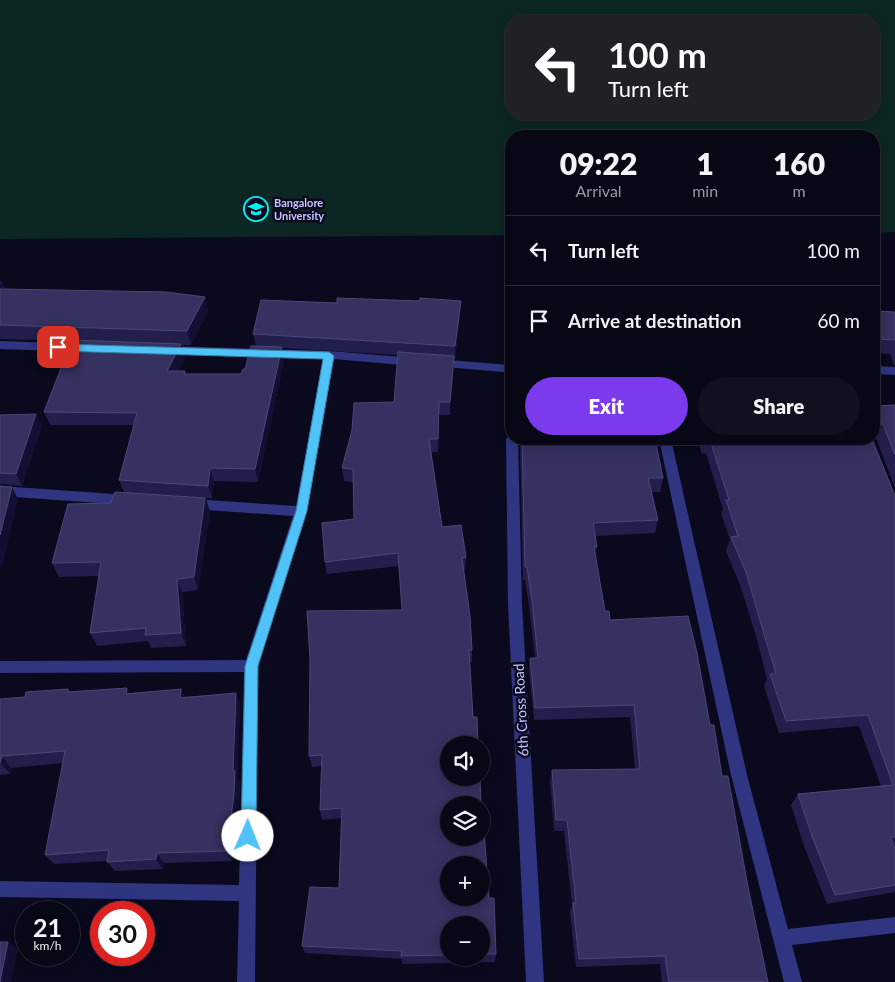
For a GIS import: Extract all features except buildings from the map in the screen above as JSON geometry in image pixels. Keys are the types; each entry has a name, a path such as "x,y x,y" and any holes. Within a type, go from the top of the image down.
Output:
{"street":[{"path":"0,345 100,348"},
{"path":"160,350 329,356 505,369"},
{"path":"246,982 251,666 301,511 329,356"},
{"path":"880,370 895,371"},
{"name":"6th Cross Road","path":"512,445 515,604 536,982"},
{"path":"666,445 739,775 793,982"},
{"path":"0,491 146,501"},
{"path":"175,503 301,511"},
{"path":"0,667 251,666"},
{"path":"0,889 247,893"},
{"path":"782,938 895,925"}],"green space":[{"name":"Bangalore University","path":"0,0 895,0 895,232 880,233 880,130 505,130 505,235 0,239"}],"place":[{"name":"Bangalore University","path":"256,209"}],"route":[{"path":"58,347 329,356 301,511 251,666 248,836"}]}
